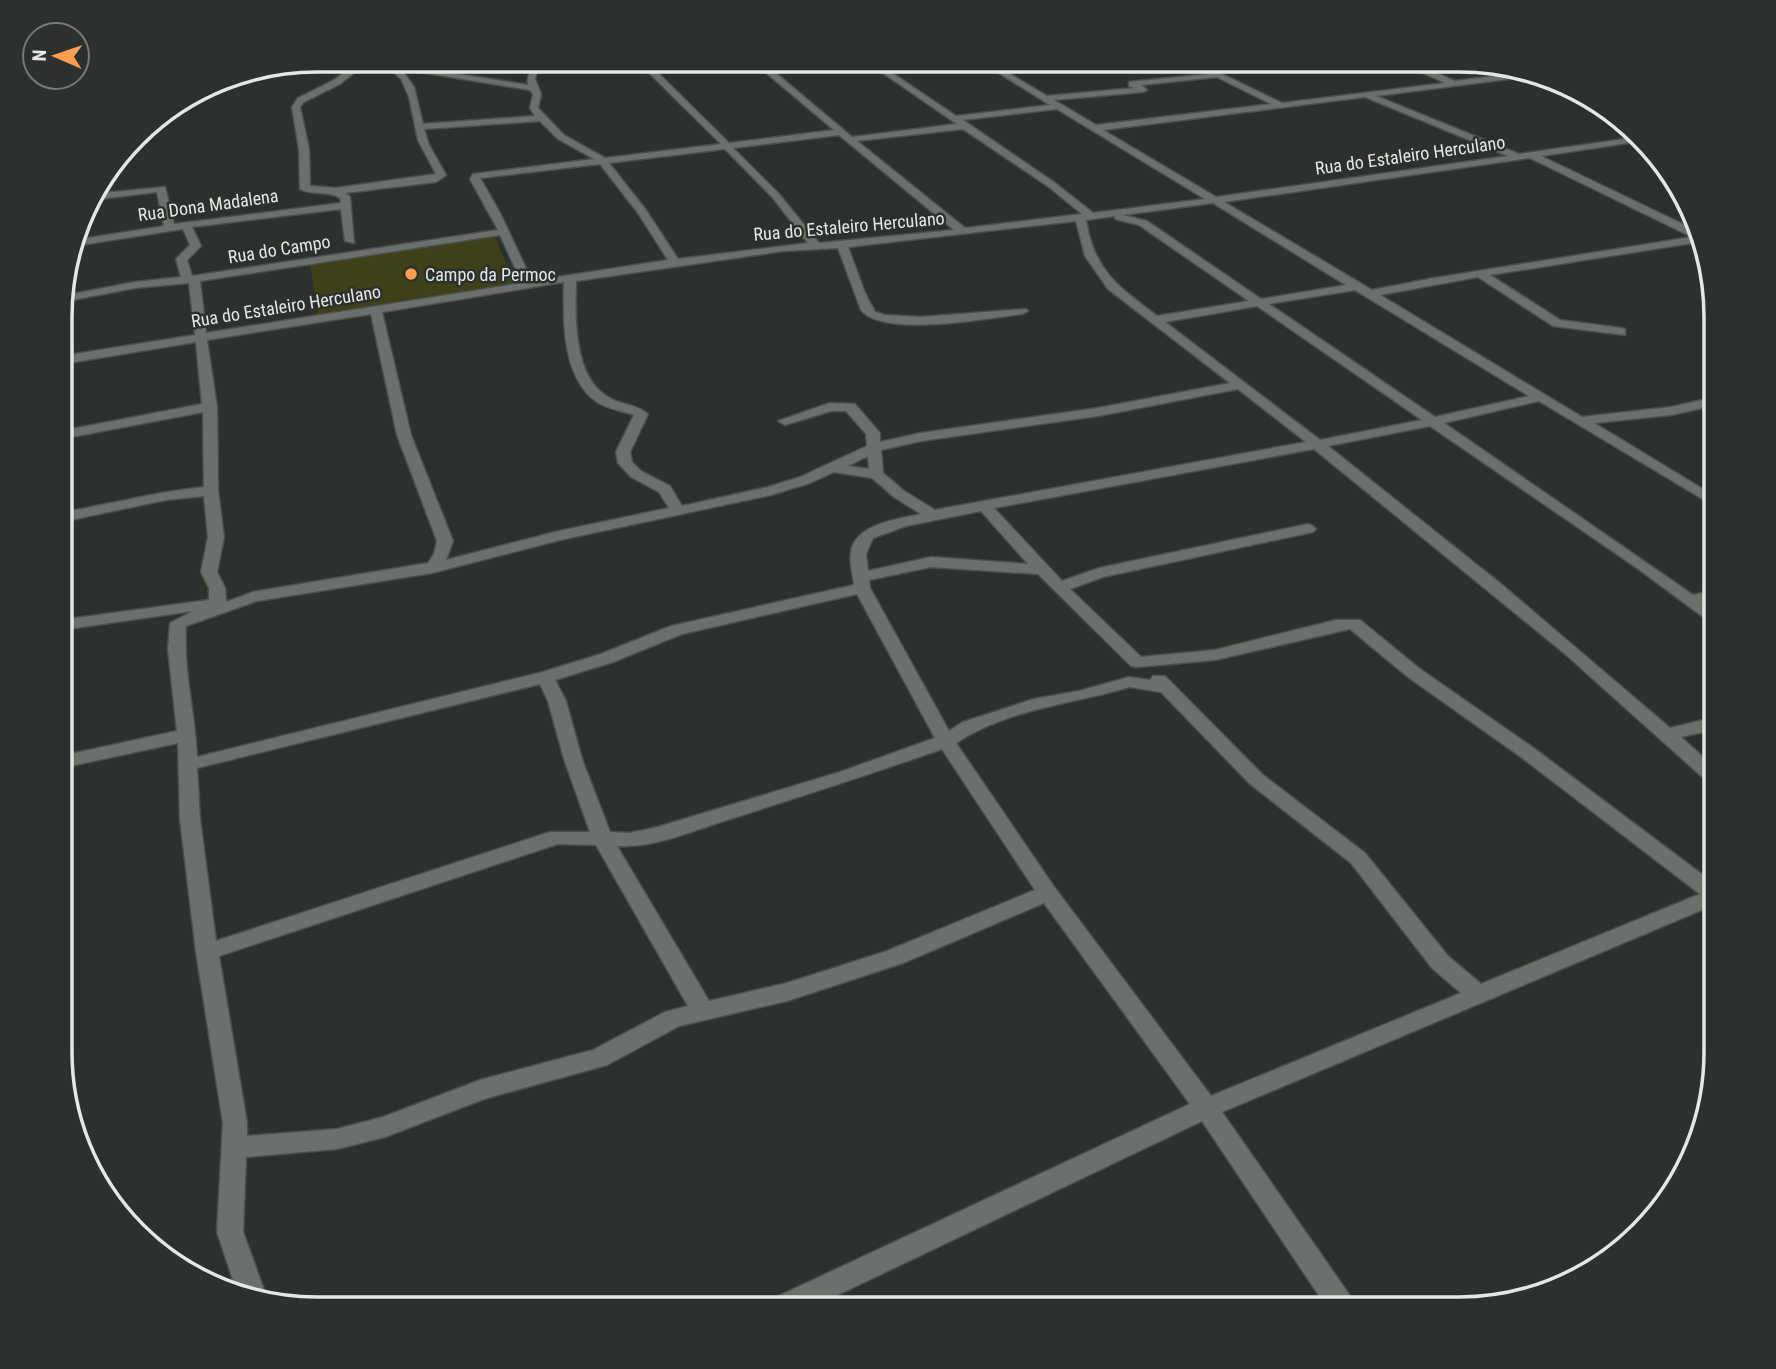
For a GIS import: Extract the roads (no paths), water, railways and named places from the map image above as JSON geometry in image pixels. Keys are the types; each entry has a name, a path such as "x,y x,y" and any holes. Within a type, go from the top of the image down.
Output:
{"street":[{"path":"348,72 337,82 301,100 296,107 304,149 305,189 336,191 441,176 421,136 411,91 399,72"},
{"path":"445,72 533,88"},
{"path":"534,72 531,79 537,93 534,109 561,137 601,160 642,212 675,262"},
{"path":"654,72 685,100 741,163 776,196 816,246"},
{"path":"770,72 853,139 916,197 963,232"},
{"path":"885,72 1052,186 1086,217 1083,235 1100,275 1153,320 1562,639 1704,768"},
{"path":"1003,72 1704,496"},
{"path":"1211,72 1280,105"},
{"path":"1427,72 1454,83"},
{"path":"1047,98 1142,90 1132,84 1217,75"},
{"path":"1096,128 1507,77"},
{"path":"1375,94 1517,157"},
{"path":"954,119 1060,106"},
{"path":"420,127 541,118"},
{"path":"853,139 965,126"},
{"path":"528,284 475,179 476,176 842,132"},
{"name":"Rua do Estaleiro Herculano","path":"72,358 675,262 1109,214 1143,216 1216,200 1629,141"},
{"path":"1531,155 1689,232"},
{"path":"104,195 153,189 162,191 170,228"},
{"path":"336,191 345,197 351,241 341,257"},
{"name":"Rua Dona Madalena","path":"84,242 186,225 346,205"},
{"path":"1143,216 1257,303 1704,610"},
{"path":"186,225 196,246 181,259 191,280 210,407 211,491 216,537 209,572 218,602"},
{"name":"Rua do Campo","path":"73,297 135,285 191,280 502,232"},
{"path":"1371,294 1691,238"},
{"path":"351,241 396,249"},
{"path":"842,245 867,309 875,316 924,321 1022,311"},
{"path":"1480,274 1557,323 1622,332"},
{"path":"570,278 570,322 583,379 600,399 641,414 642,418 632,431 623,452 625,464 636,474 665,489 677,510"},
{"path":"1153,320 1358,286"},
{"path":"376,309 404,436 445,541 442,555 432,568"},
{"path":"72,623 432,568 677,510 771,491 836,468 858,454 874,448 921,437 1098,412 1238,385"},
{"path":"1334,1297 1206,1108 1048,893 946,741 861,583 858,554 861,543 868,535 933,515 1433,422 1541,397"},
{"path":"1580,421 1671,411 1704,404"},
{"path":"72,433 210,407"},
{"path":"785,421 830,407 850,407 873,433 876,474"},
{"path":"836,468 876,474 899,494 933,515"},
{"path":"72,516 166,496 211,491"},
{"path":"984,505 996,522 1102,631 1168,688 1256,779 1358,858 1440,962 1480,996"},
{"path":"1062,587 1110,570 1308,529"},
{"path":"187,765 410,708 545,677 607,658 677,630 861,583 931,562 1044,570"},
{"path":"1691,600 1704,597"},
{"path":"218,602 178,623 176,649 186,722 190,819 207,953 235,1123 230,1232 249,1288"},
{"path":"1129,682 1143,667 1261,646 1343,623 1354,624 1415,674 1528,753 1704,887"},
{"path":"545,677 557,701 573,759 602,838 702,1009"},
{"path":"207,953 557,836 629,839 655,835 814,786 946,741 958,730 992,717 1129,682 1168,688"},
{"path":"1668,734 1704,726"},
{"path":"72,760 186,735"},
{"path":"232,1147 337,1139 385,1127 480,1090 599,1058 673,1018 702,1009 776,996 883,961 1048,893"},
{"path":"805,1297 1206,1108 1704,901"}],"place":[{"name":"Campo da Permoc","path":"411,274"}]}
